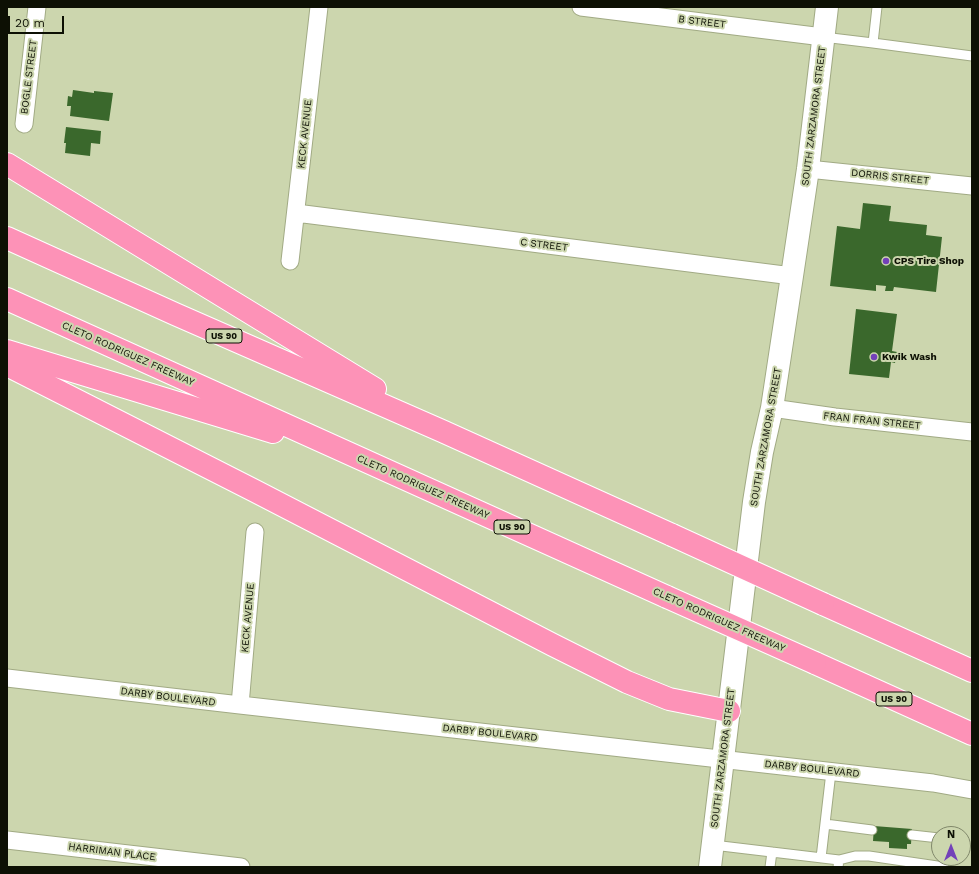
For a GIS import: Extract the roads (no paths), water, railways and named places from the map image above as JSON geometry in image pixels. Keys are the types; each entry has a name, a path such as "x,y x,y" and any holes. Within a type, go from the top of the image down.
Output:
{"highway":[{"path":"7,164 442,431"},
{"name":"US 90","path":"7,238 182,317 442,431 972,671"},
{"name":"CLETO RODRIGUEZ FREEWAY","path":"7,299 972,734"},
{"path":"7,351 356,457"},
{"path":"7,365 626,682 669,699 729,711"}],"main road":[{"name":"SOUTH ZARZAMORA STREET","path":"710,867 754,502 762,452 772,408 808,169 827,7"}],"street":[{"name":"BOGLE STREET","path":"24,124 37,7"},
{"name":"KECK AVENUE","path":"290,261 319,7"},
{"name":"B STREET","path":"581,7 823,37"},
{"name":"DORRIS STREET","path":"808,169 972,186"},
{"name":"C STREET","path":"296,214 792,276"},
{"name":"FRAN FRAN STREET","path":"772,408 835,417 972,432"},
{"name":"KECK AVENUE","path":"240,705 255,532"},
{"name":"DARBY BOULEVARD","path":"7,678 933,783 972,790"},
{"name":"HARRIMAN PLACE","path":"7,840 241,867"}],"lane":[{"path":"873,43 877,7"},
{"path":"823,37 972,56"},
{"path":"821,858 831,772"},
{"path":"825,824 872,830"},
{"path":"912,835 931,837"},
{"path":"712,845 821,858 839,863 855,856 869,856 944,867"},
{"path":"770,867 772,852"}],"place":[{"name":"CPS Tire Shop","path":"886,261"},
{"name":"Kwik Wash","path":"874,357"}]}
